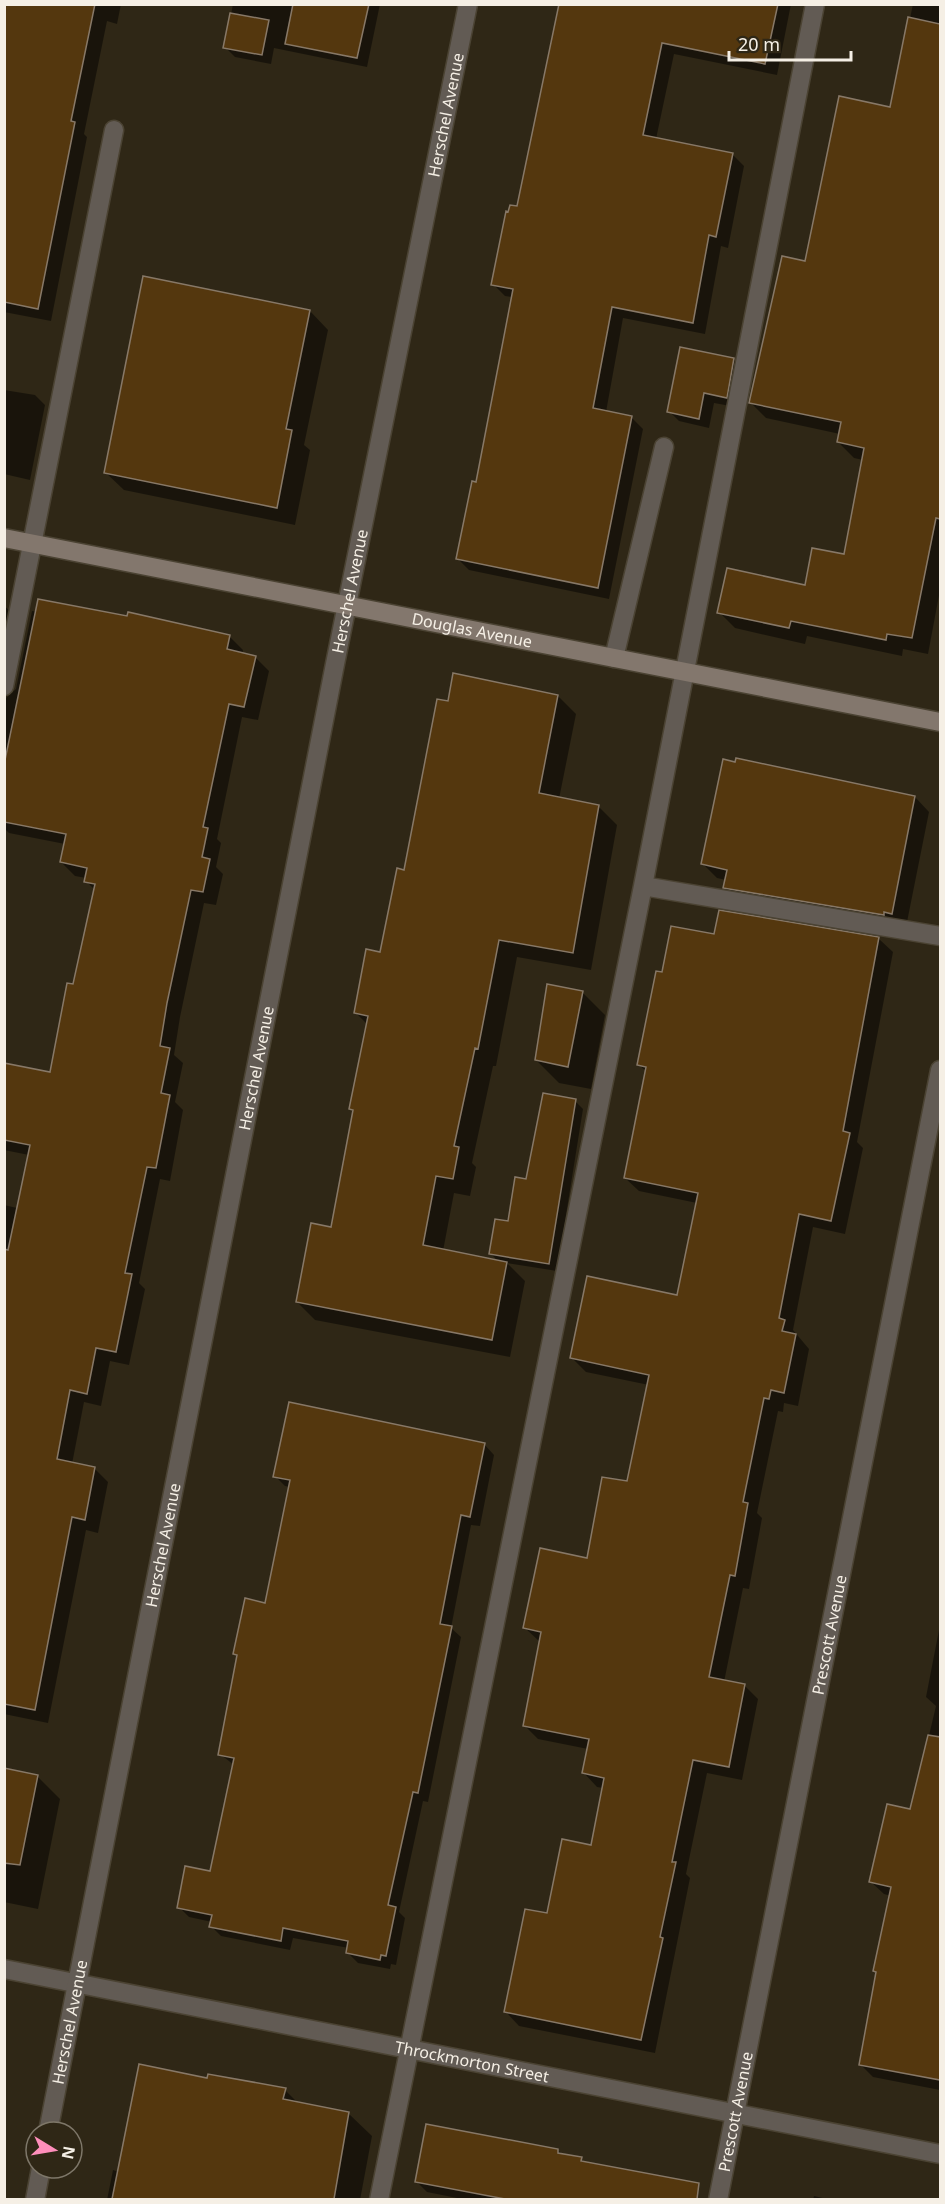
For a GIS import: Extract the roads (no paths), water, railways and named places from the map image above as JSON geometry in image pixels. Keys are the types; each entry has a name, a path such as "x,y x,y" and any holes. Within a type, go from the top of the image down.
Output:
{"street":[{"name":"Herschel Avenue","path":"50,2120 347,606 468,4"},
{"path":"379,2199 644,886 814,4"},
{"path":"4,686 34,544 114,130"},
{"path":"614,658 664,447"},
{"name":"Douglas Avenue","path":"4,538 940,722"},
{"path":"644,886 940,936"},
{"name":"Prescott Avenue","path":"718,2199 940,1070"},
{"name":"Throckmorton Street","path":"4,1968 940,2154"},
{"path":"35,2199 39,2180"}]}
